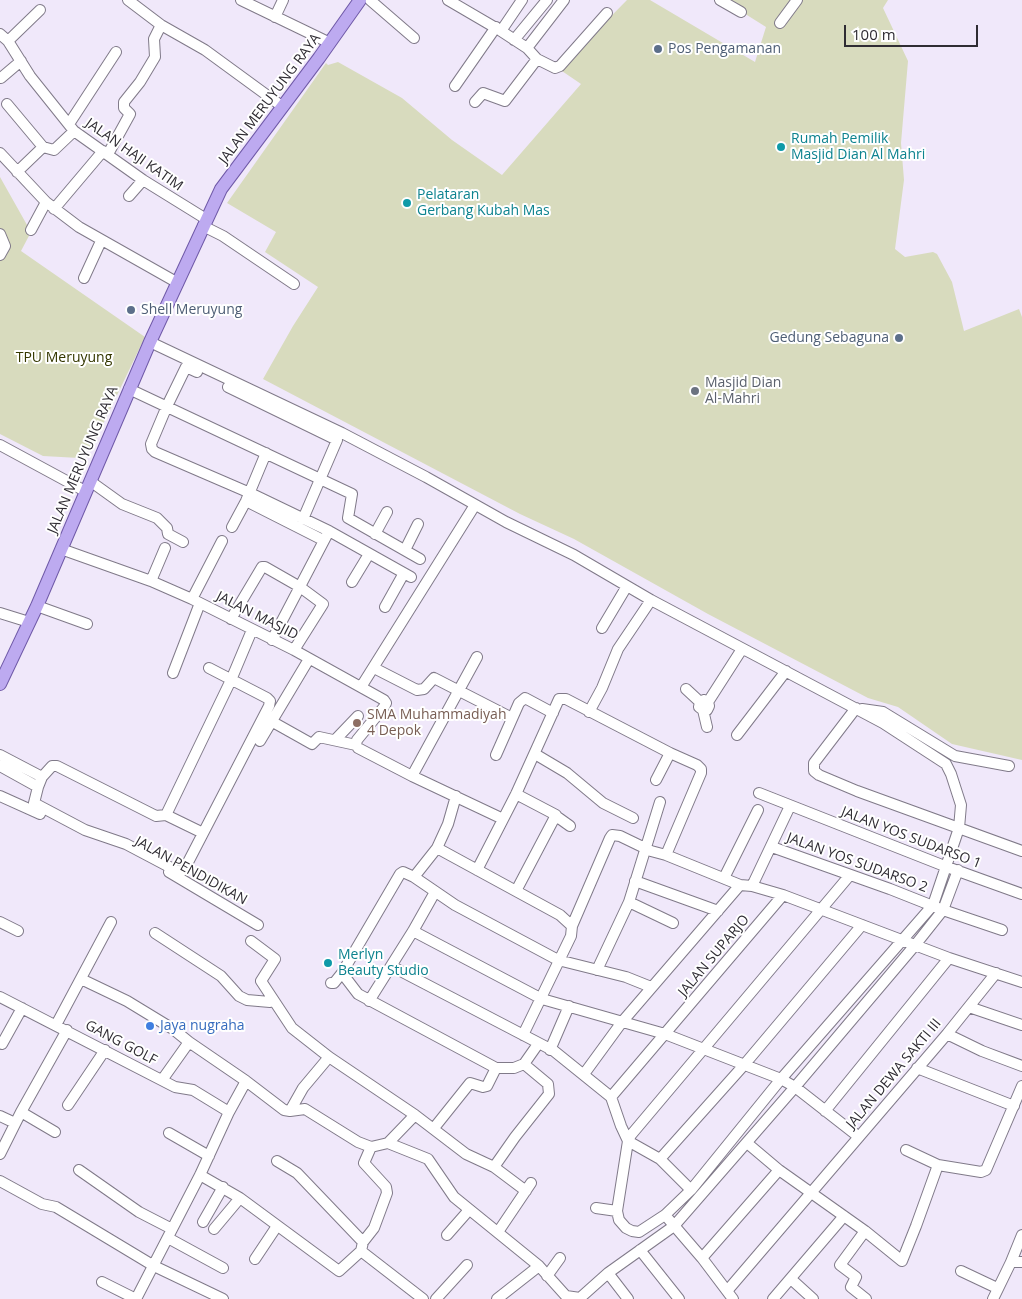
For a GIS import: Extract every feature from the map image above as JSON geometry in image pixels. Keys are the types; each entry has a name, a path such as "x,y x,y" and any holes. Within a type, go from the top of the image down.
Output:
{"main road":[{"name":"JALAN MERUYUNG RAYA","path":"0,684 61,550 129,389 221,189 330,44 360,0"}],"street":[{"path":"128,0 161,25 205,50 283,107"},
{"path":"241,0 330,44"},
{"path":"275,17 283,0"},
{"path":"370,0 414,38"},
{"path":"448,0 499,29 527,48 537,60 555,68 560,66 607,13"},
{"path":"455,86 522,0"},
{"path":"514,40 547,0"},
{"path":"527,48 564,0"},
{"path":"720,0 741,12"},
{"path":"780,23 797,0"},
{"path":"4,38 40,10"},
{"path":"31,230 50,205 106,153 130,114 124,108 124,102 140,82 155,57 154,39 161,25"},
{"name":"JALAN HAJI KATIM","path":"4,38 30,76 72,127 143,180 294,284"},
{"path":"7,104 15,122 43,147 54,150 72,127 116,52"},
{"path":"475,102 483,93 505,101 537,60"},
{"path":"1,78 21,61"},
{"path":"17,172 43,147"},
{"path":"0,153 50,205 79,227 178,284"},
{"path":"129,196 143,180"},
{"path":"0,234 5,249 0,255"},
{"path":"84,278 101,241"},
{"path":"150,342 342,433 475,505 572,554 651,600 883,723 946,764 952,774 961,805 959,828 946,867 938,908 903,939 781,1079 691,1190 664,1215 639,1232 632,1232 619,1220 618,1211 628,1141 631,1135 850,875"},
{"path":"302,518 337,440 186,367 151,444 152,449 248,497 323,540"},
{"path":"129,389 352,494 348,518 420,559"},
{"path":"0,445 122,504 157,518 167,528 168,534 183,542"},
{"path":"232,526 248,497 266,453"},
{"path":"248,497 302,518 329,531 408,575 385,607"},
{"path":"361,687 475,505"},
{"path":"375,534 387,512"},
{"path":"405,550 418,524"},
{"path":"272,640 329,531"},
{"path":"173,673 196,601 222,541"},
{"path":"151,581 165,548"},
{"name":"JALAN MASJID","path":"61,550 151,581 196,601 294,650 384,700 386,704 357,740 356,745"},
{"path":"352,582 369,554"},
{"path":"231,619 263,566 300,588 321,602 323,606 294,650"},
{"path":"602,628 627,586"},
{"path":"589,712 602,688 618,649 651,600"},
{"path":"36,606 87,624"},
{"path":"0,613 29,622"},
{"path":"166,815 231,680 252,630"},
{"path":"707,727 704,705 742,649"},
{"path":"412,776 477,657"},
{"path":"260,741 309,659"},
{"path":"203,833 166,815 156,816 57,766 52,766 40,782 34,803 85,830 126,844 179,872 184,870 269,706 270,701 209,668"},
{"path":"374,668 417,690 424,689 434,678 512,718"},
{"path":"736,735 786,671"},
{"path":"686,690 704,705"},
{"path":"496,755 519,702 525,698 553,713"},
{"path":"477,870 516,794 561,698 697,765 701,769 701,774 666,855"},
{"path":"856,708 884,712 955,756 1009,766"},
{"path":"856,708 814,763 814,771 819,775 857,791 1022,851"},
{"path":"336,739 358,716"},
{"path":"271,721 312,744 319,737 336,739 356,745 358,748 412,776 503,819"},
{"path":"656,780 670,753"},
{"path":"535,754 568,773 603,803 633,818"},
{"path":"0,755 40,782"},
{"path":"0,766 40,782"},
{"name":"JALAN YOS SUDARSO 1","path":"759,793 946,867 1022,894"},
{"path":"516,794 555,813 556,816 570,826"},
{"name":"JALAN PENDIDIKAN","path":"0,796 31,809 84,837 120,848 154,864 258,925"},
{"path":"414,877 437,848 448,824 456,796"},
{"path":"597,970 636,881 660,802"},
{"path":"752,886 790,806"},
{"path":"724,878 758,810"},
{"path":"516,891 556,816"},
{"path":"523,1035 571,936 572,926 610,838 616,835 740,885 752,886 784,895 862,926 903,939 948,958 1022,982"},
{"name":"JALAN YOS SUDARSO 2","path":"772,847 1002,930"},
{"path":"437,848 560,915 572,926"},
{"path":"388,1143 428,1160 454,1197 468,1210 539,1266 566,1296 580,1299 608,1273 674,1226 916,944 958,870"},
{"path":"331,983 334,983 342,973 400,874 403,872 414,877 455,905 558,960 652,987"},
{"path":"636,881 718,911"},
{"path":"584,1074 622,1022 740,885"},
{"path":"369,1001 435,892"},
{"name":"JALAN SUPARJO","path":"611,1097 784,895"},
{"path":"628,902 673,923"},
{"path":"0,922 18,931"},
{"path":"56,1025 111,922"},
{"path":"660,1159 744,1065 862,926"},
{"path":"413,930 542,999 666,1034 781,1079 795,1087 859,1137"},
{"path":"155,933 220,976 239,996 247,1000 274,1001"},
{"path":"251,941 275,959 261,981 292,1028 329,1058 416,1115 466,1154 529,1187 498,1232"},
{"path":"825,1111 948,958"},
{"path":"391,966 550,1050 584,1074 611,1097 628,1141 660,1159 691,1190"},
{"path":"342,973 358,994 369,1001 496,1068 514,1068 524,1064 538,1044"},
{"name":"JALAN DEWA SAKTI III","path":"730,1295 811,1192 947,1034 996,973"},
{"path":"81,979 127,1001 173,1029 284,1110 304,1109 358,1142 371,1147 388,1143 416,1115"},
{"name":"GANG GOLF","path":"0,997 175,1087 194,1090 229,1112"},
{"path":"550,1050 569,1006"},
{"path":"969,1007 1022,1025"},
{"path":"2,1044 22,1008"},
{"path":"0,1154 67,1030"},
{"path":"947,1034 982,1051 1022,1066"},
{"path":"162,1080 189,1042"},
{"path":"68,1105 105,1050"},
{"path":"290,1111 303,1088 329,1058"},
{"path":"494,1167 548,1094 548,1084 524,1064"},
{"path":"434,1128 470,1083 483,1087 487,1086 496,1068"},
{"path":"918,1068 1014,1106"},
{"path":"102,1282 136,1299 246,1081"},
{"path":"906,1150 938,1165 981,1172 986,1170 1022,1086"},
{"path":"21,1112 55,1132"},
{"path":"0,1116 15,1124"},
{"path":"169,1133 209,1156"},
{"path":"747,1143 779,1170 865,1231 902,1261 938,1165"},
{"path":"200,1175 240,1198 339,1271 362,1246 374,1228 387,1193 386,1187 364,1163 371,1147"},
{"path":"276,1160 297,1173 362,1246 423,1299"},
{"path":"79,1170 170,1234 223,1268"},
{"path":"702,1258 779,1170"},
{"path":"0,1181 42,1204 56,1208 154,1266 223,1299"},
{"path":"203,1222 223,1187"},
{"path":"214,1229 240,1198"},
{"path":"596,1208 618,1211"},
{"path":"447,1235 468,1210"},
{"path":"664,1215 702,1258 730,1295"},
{"path":"773,1299 844,1216"},
{"path":"255,1259 277,1226"},
{"path":"865,1231 840,1265 856,1277 851,1287 866,1299"},
{"path":"993,1299 997,1288 1017,1262 1022,1235"},
{"path":"640,1250 679,1299"},
{"path":"547,1276 560,1258"},
{"path":"436,1299 467,1265"},
{"path":"497,1299 539,1266"},
{"path":"961,1271 997,1288"},
{"path":"608,1273 628,1299"},
{"path":"791,1279 813,1299"}],"green space":[{"path":"627,0 650,0 755,62 766,27 723,0 888,0 883,8 908,61 901,143 904,180 895,249 905,257 933,252 937,254 952,282 964,331 1019,309 1022,317 1022,760 952,744 898,707 868,698 708,614 574,539 520,514 263,379 318,287 265,252 276,232 227,203 326,63 328,65 338,62 402,98 452,140 502,175 581,84 559,69"},
{"name":"TPU Meruyung","path":"0,177 31,232 21,251 145,337 94,443 79,458 43,456 0,434"}],"place":[{"name":"Pos Pengamanan","path":"658,49"},
{"name":"Rumah Pemilik Masjid Dian Al Mahri","path":"781,147"},
{"name":"Pelataran Gerbang Kubah Mas","path":"407,203"},
{"name":"Shell Meruyung","path":"131,310"},
{"name":"Gedung Sebaguna","path":"899,338"},
{"name":"Masjid Dian Al-Mahri","path":"695,391"},
{"name":"SMA Muhammadiyah 4 Depok","path":"357,723"},
{"name":"Merlyn Beauty Studio","path":"328,963"},
{"name":"Jaya nugraha","path":"150,1026"}]}
